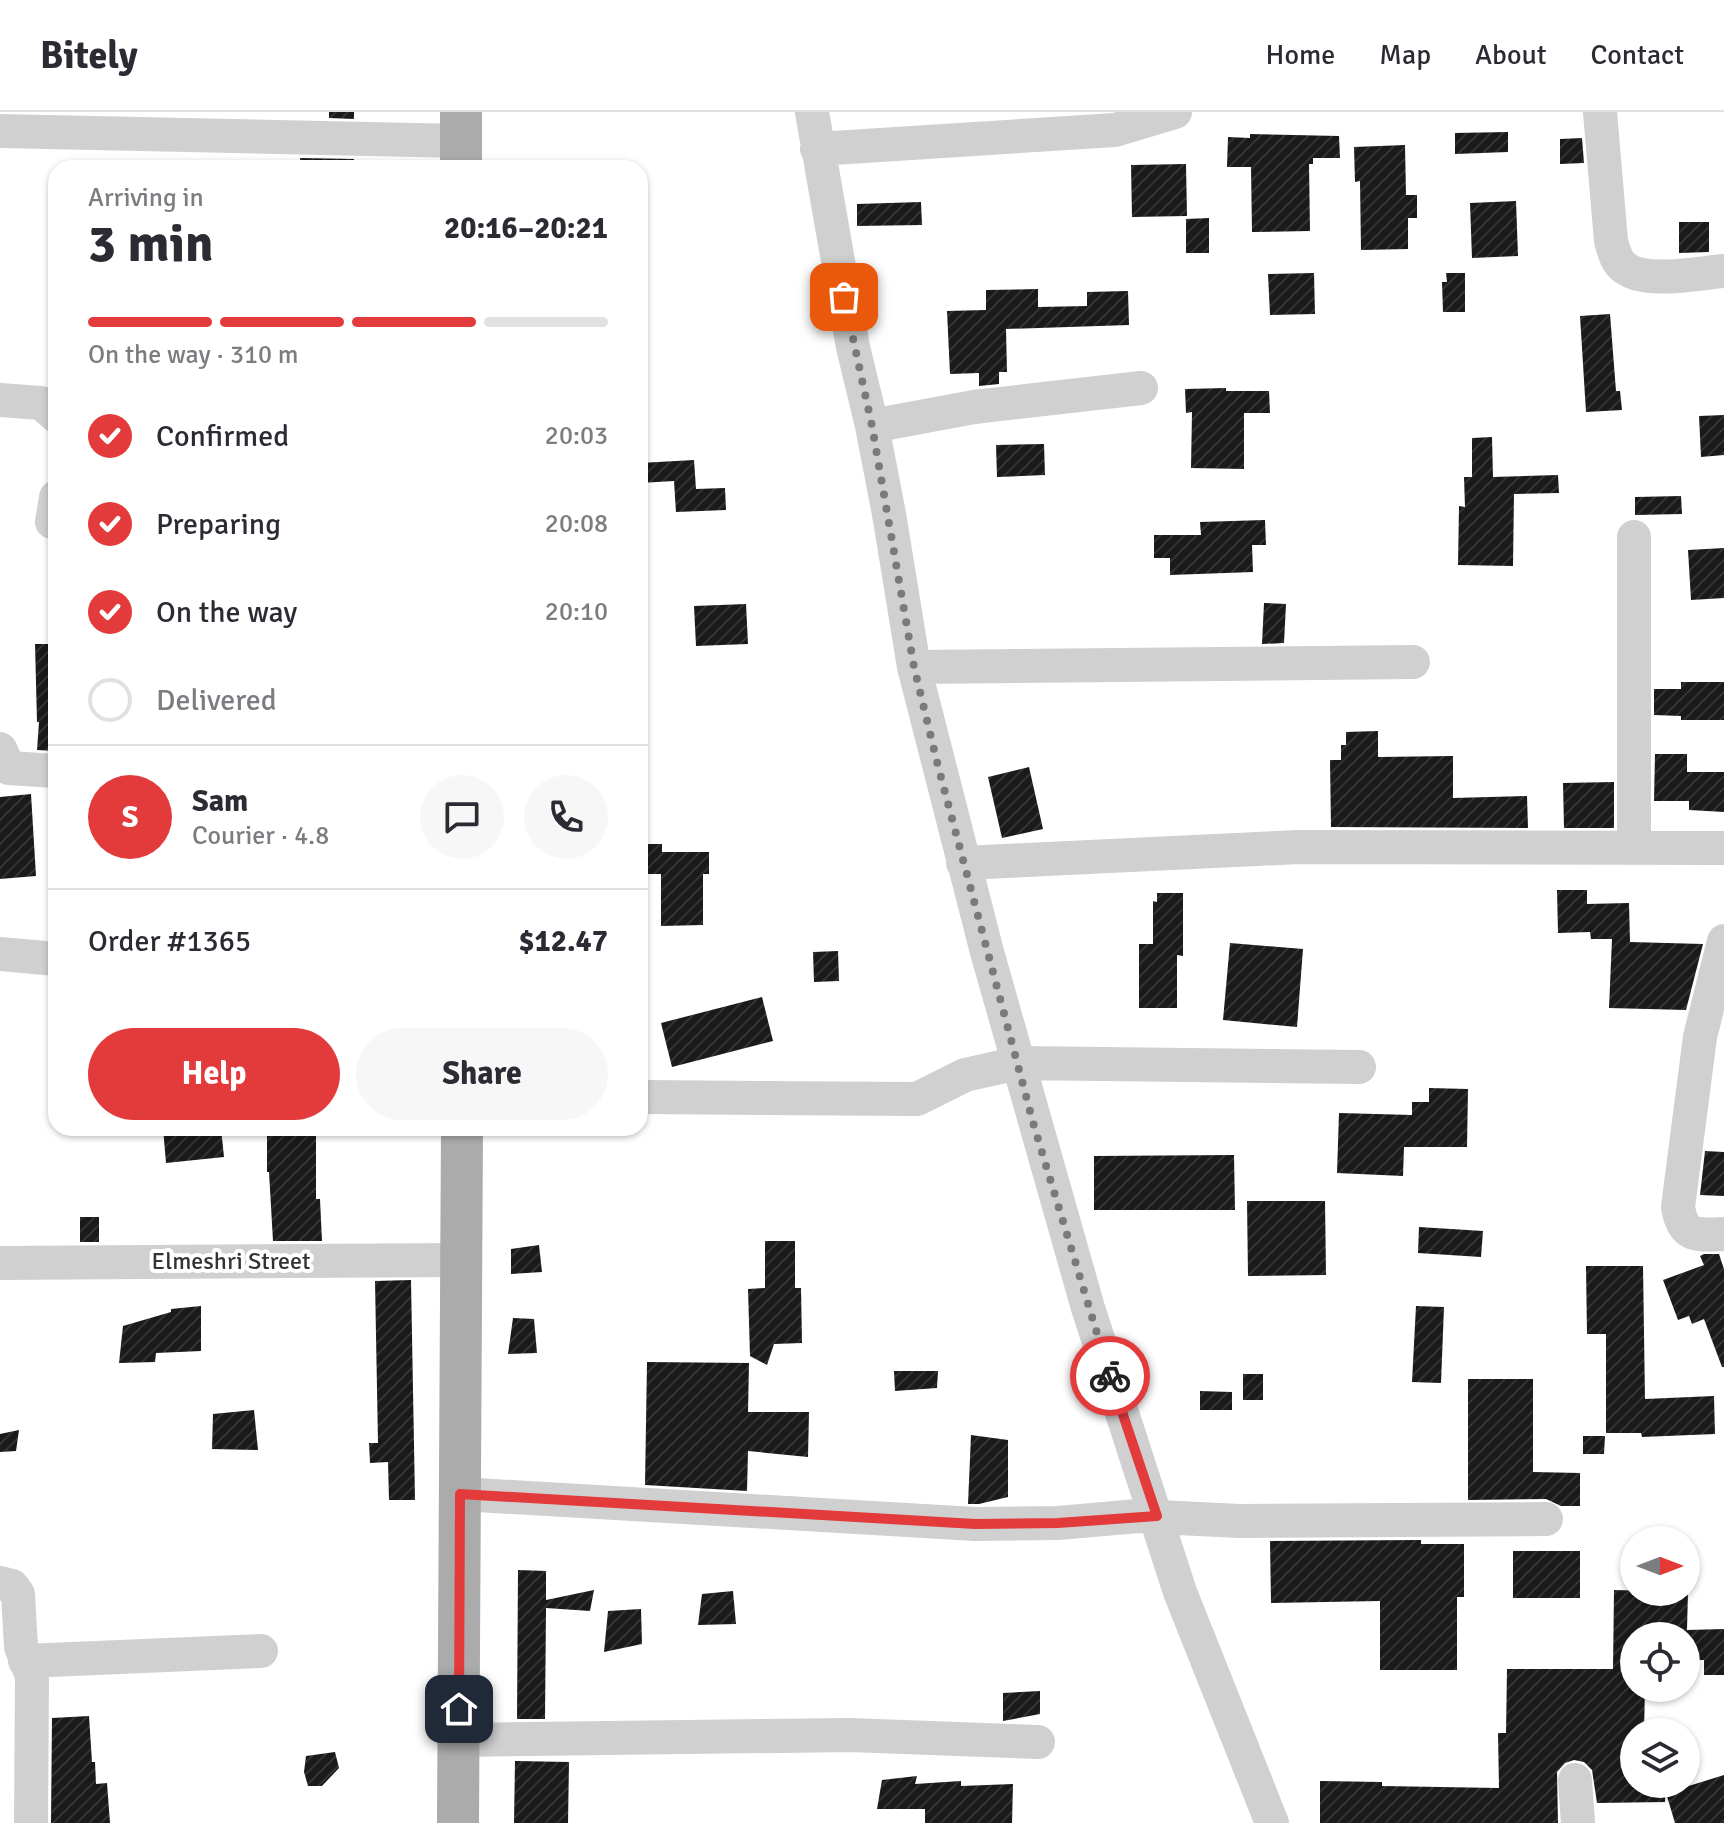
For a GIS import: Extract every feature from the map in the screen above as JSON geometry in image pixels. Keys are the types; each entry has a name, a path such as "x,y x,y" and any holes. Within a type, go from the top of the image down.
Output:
{"main road":[{"path":"458,1823 462,1136"}],"street":[{"path":"812,112 914,667 963,863 1088,1308 1180,1592 1272,1823"},
{"path":"817,149 1115,130 1175,112"},
{"path":"1600,112 1611,241 1616,259 1623,268 1651,277 1724,271"},
{"path":"0,131 461,140"},
{"path":"872,426 974,407 1141,388"},
{"path":"0,400 41,403 48,409"},
{"path":"1634,537 1634,848"},
{"path":"914,667 1413,662"},
{"path":"0,749 9,768 48,770"},
{"path":"963,863 1299,847 1724,848"},
{"path":"1724,941 1700,1037 1678,1207 1680,1222 1688,1232 1724,1234"},
{"path":"0,954 48,958"},
{"path":"648,1097 917,1099 965,1075 1018,1063 1359,1067"},
{"name":"Elmeshri Street","path":"0,1263 461,1260"},
{"path":"460,1494 975,1524 1058,1523 1157,1516 1254,1521 1546,1519"},
{"path":"0,1583 12,1586 18,1594 20,1640 32,1676 31,1823"},
{"path":"25,1661 261,1651"},
{"path":"459,1740 850,1735 1038,1742"},
{"path":"1575,1780 1578,1823"}],"building":[{"path":"329,112 354,112 354,119 329,118"},
{"path":"1508,132 1508,152 1455,154 1455,133"},
{"path":"1250,134 1339,136 1340,158 1313,158 1313,164 1309,164 1310,231 1252,232 1251,167 1227,167 1228,137 1250,138"},
{"path":"1582,138 1584,163 1560,164 1560,139"},
{"path":"1405,145 1406,195 1417,195 1417,218 1408,218 1408,249 1361,250 1360,181 1355,182 1354,147"},
{"path":"300,158 354,159 354,160"},
{"path":"1186,164 1187,216 1132,217 1131,165"},
{"path":"1516,201 1518,256 1472,258 1470,203"},
{"path":"921,202 922,225 857,226 857,204"},
{"path":"1209,218 1209,253 1186,253 1186,219"},
{"path":"1679,222 1709,222 1709,252 1679,253"},
{"path":"1314,273 1315,314 1270,315 1268,274"},
{"path":"1446,273 1465,273 1465,312 1443,312 1442,282 1447,282"},
{"path":"1038,289 1038,307 1087,306 1087,292 1128,291 1129,325 1006,329 1007,372 999,372 999,384 979,386 979,373 950,374 947,311 986,310 986,290"},
{"path":"1610,314 1616,391 1620,391 1622,410 1586,412 1580,316"},
{"path":"1226,388 1226,391 1269,391 1270,413 1244,413 1244,469 1191,468 1192,412 1186,413 1185,389"},
{"path":"1724,415 1724,455 1701,457 1699,416"},
{"path":"1492,437 1493,477 1558,475 1559,493 1514,494 1513,566 1458,565 1459,506 1465,507 1464,477 1472,477 1472,438"},
{"path":"1044,444 1045,475 997,477 996,445"},
{"path":"694,460 696,489 725,488 726,510 676,512 674,481 648,483 648,463"},
{"path":"1681,496 1682,514 1635,515 1635,497"},
{"path":"1265,520 1266,545 1252,545 1253,572 1170,575 1170,558 1154,558 1154,535 1201,535 1200,522"},
{"path":"1724,548 1724,598 1691,600 1688,550"},
{"path":"1264,603 1286,604 1284,643 1262,644"},
{"path":"746,604 748,644 696,646 694,606"},
{"path":"35,644 48,644 48,751 37,750"},
{"path":"1681,682 1724,682 1724,720 1681,720 1681,716 1654,715 1654,689 1681,689"},
{"path":"1378,731 1378,757 1453,756 1453,798 1527,796 1528,828 1331,827 1330,760 1341,760 1341,745 1346,745 1346,732"},
{"path":"1655,754 1687,754 1687,772 1724,772 1724,812 1689,810 1689,801 1654,801"},
{"path":"1029,767 1043,829 1002,838 988,777"},
{"path":"1614,782 1614,828 1564,828 1563,783"},
{"path":"31,794 36,876 0,879 0,797"},
{"path":"648,844 662,844 662,852 709,852 709,874 703,874 703,925 661,926 661,874 648,874"},
{"path":"1557,890 1587,890 1587,904 1629,903 1630,942 1703,944 1686,1010 1609,1008 1612,939 1591,939 1590,932 1558,933"},
{"path":"1157,893 1183,893 1183,956 1177,955 1177,1008 1139,1008 1139,944 1153,944 1153,901 1157,902"},
{"path":"1230,943 1303,949 1297,1027 1223,1020"},
{"path":"838,951 839,981 814,982 813,952"},
{"path":"762,997 773,1041 672,1067 661,1023"},
{"path":"1429,1088 1468,1089 1467,1147 1404,1147 1403,1176 1337,1173 1339,1113 1412,1115 1412,1102 1429,1102"},
{"path":"164,1136 222,1136 224,1157 166,1163"},
{"path":"267,1136 316,1136 316,1199 320,1199 322,1241 273,1241"},
{"path":"1705,1151 1724,1152 1724,1196 1700,1195"},
{"path":"1234,1155 1235,1210 1094,1210 1094,1156"},
{"path":"1247,1201 1325,1201 1326,1275 1248,1276"},
{"path":"80,1217 99,1217 99,1242 80,1242"},
{"path":"1419,1227 1483,1231 1481,1257 1418,1253"},
{"path":"765,1241 795,1241 795,1288 801,1288 802,1343 774,1344 767,1365 750,1356 748,1289 765,1288"},
{"path":"539,1245 542,1272 511,1274 511,1249"},
{"path":"1719,1254 1724,1269 1724,1367 1704,1319 1692,1324 1689,1316 1678,1320 1663,1280 1704,1265 1700,1256"},
{"path":"1586,1266 1643,1266 1645,1399 1714,1396 1715,1434 1642,1437 1641,1433 1606,1433 1606,1334 1587,1334"},
{"path":"411,1280 415,1500 389,1500 388,1462 370,1463 369,1443 378,1443 375,1281"},
{"path":"201,1306 201,1351 156,1353 155,1362 119,1363 123,1326 171,1312 171,1309"},
{"path":"1416,1306 1444,1307 1441,1383 1412,1382"},
{"path":"513,1318 534,1319 537,1353 508,1354"},
{"path":"647,1362 749,1363 748,1412 809,1412 808,1457 748,1451 747,1491 645,1485"},
{"path":"894,1371 938,1371 937,1388 895,1391"},
{"path":"1243,1374 1263,1374 1263,1400 1243,1400"},
{"path":"1468,1379 1533,1379 1533,1472 1580,1473 1580,1506 1561,1506 1546,1499 1468,1500"},
{"path":"1200,1391 1232,1392 1232,1410 1200,1410"},
{"path":"254,1410 258,1450 212,1449 213,1414"},
{"path":"19,1430 16,1451 0,1452 0,1434"},
{"path":"971,1435 1008,1440 1008,1497 968,1504"},
{"path":"1583,1436 1605,1436 1604,1454 1583,1454"},
{"path":"1421,1540 1421,1544 1464,1544 1464,1597 1457,1597 1457,1670 1380,1670 1380,1601 1271,1603 1270,1541"},
{"path":"1513,1551 1580,1551 1580,1598 1513,1598"},
{"path":"518,1570 546,1571 546,1600 594,1590 590,1611 546,1608 545,1719 517,1719"},
{"path":"1614,1590 1620,1590 1620,1606 1688,1606 1687,1622 1620,1622 1620,1702 1645,1702 1644,1718 1620,1718 1620,1798 1665,1798 1665,1802 1597,1803 1592,1770 1584,1762 1574,1760 1565,1763 1557,1772 1558,1823 1320,1823 1320,1781 1382,1782 1382,1786 1499,1788 1498,1733 1506,1733 1507,1669 1613,1669"},
{"path":"733,1591 736,1624 698,1625 702,1594"},
{"path":"641,1609 642,1644 604,1652 608,1611"},
{"path":"1724,1629 1724,1675 1704,1675 1704,1660 1700,1660 1700,1630"},
{"path":"1040,1691 1040,1714 1003,1721 1003,1693"},
{"path":"89,1716 96,1784 107,1783 110,1823 51,1823 52,1718"},
{"path":"335,1752 339,1768 322,1786 308,1786 304,1772 306,1756"},
{"path":"515,1761 569,1762 568,1823 514,1823"},
{"path":"1724,1775 1724,1823 1675,1823 1668,1798 1700,1798 1700,1782"},
{"path":"917,1776 915,1784 961,1781 961,1786 1013,1784 1012,1823 925,1823 925,1809 877,1809 882,1780"}],"way so far":[{"path":"844,297 889,514 914,667 938,766 1034,1126 1110,1376"}],"route":[{"path":"459,1709 460,1494 975,1524 1058,1523 1157,1516 1110,1376"}]}
